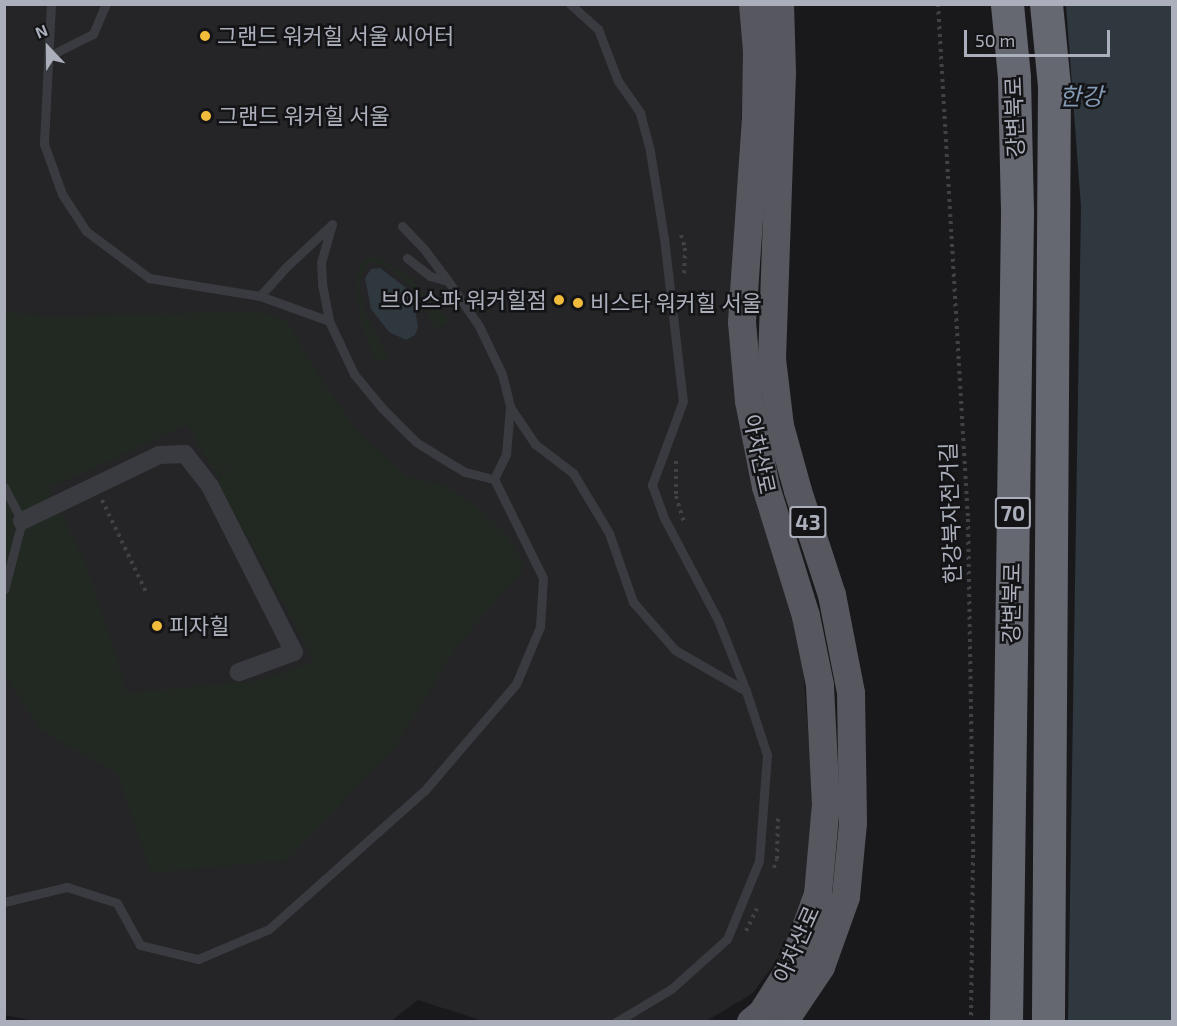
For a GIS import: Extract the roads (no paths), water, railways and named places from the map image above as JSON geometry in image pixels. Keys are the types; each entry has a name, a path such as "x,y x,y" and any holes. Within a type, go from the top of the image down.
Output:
{"highway":[{"name":"강변북로","path":"1006,1022 1017,211 1014,77 1007,4"},
{"name":"강변북로","path":"1046,4 1054,86 1048,1022"}],"main road":[{"name":"아차산로","path":"751,1022 762,1013 793,964 818,894 826,805 820,685 806,616 766,487 749,401 742,322 756,114 758,51 753,4"},
{"name":"아차산로","path":"780,4 782,73 772,359 780,426 798,491 832,595 851,693 853,823 846,897 821,967 784,1022"}],"street":[{"path":"22,521 159,455 184,454 210,486 294,652 239,672"}],"lane":[{"path":"51,4 44,144 62,194 86,231 149,278 260,296 329,321"},
{"path":"49,56 93,34 106,4"},
{"path":"570,4 598,29 618,81 640,113 650,152 664,235 683,401 652,485 664,518 718,620 746,691 767,755 759,861 727,939 671,988 616,1022"},
{"path":"260,296 285,268 332,224 321,262 322,284 329,321 354,374 382,408 416,442 465,472 494,479"},
{"path":"402,225 424,249 479,326 502,374 510,407 506,454 494,479"},
{"path":"407,258 430,276 448,281"},
{"path":"510,407 535,444 573,473 609,533 633,602 675,650 746,691"},
{"path":"4,902 67,887 117,903 140,945 198,959 269,929 425,790 516,684 540,627 543,578 494,479"},
{"path":"4,487 22,521 4,590"}],"water":[{"name":"한강","path":"982,5 1172,5 1172,1021 1001,1021 1002,647 993,143"},
{"path":"380,268 405,287 414,304 418,327 415,335 406,340 389,332 371,309 365,278 371,269"}],"place":[{"name":"그랜드 워커힐 서울 씨어터","path":"205,36"},
{"name":"그랜드 워커힐 서울","path":"206,116"},
{"name":"브이스파 워커힐점","path":"559,300"},
{"name":"비스타 워커힐 서울","path":"578,303"},
{"name":"피자힐","path":"157,626"}]}
